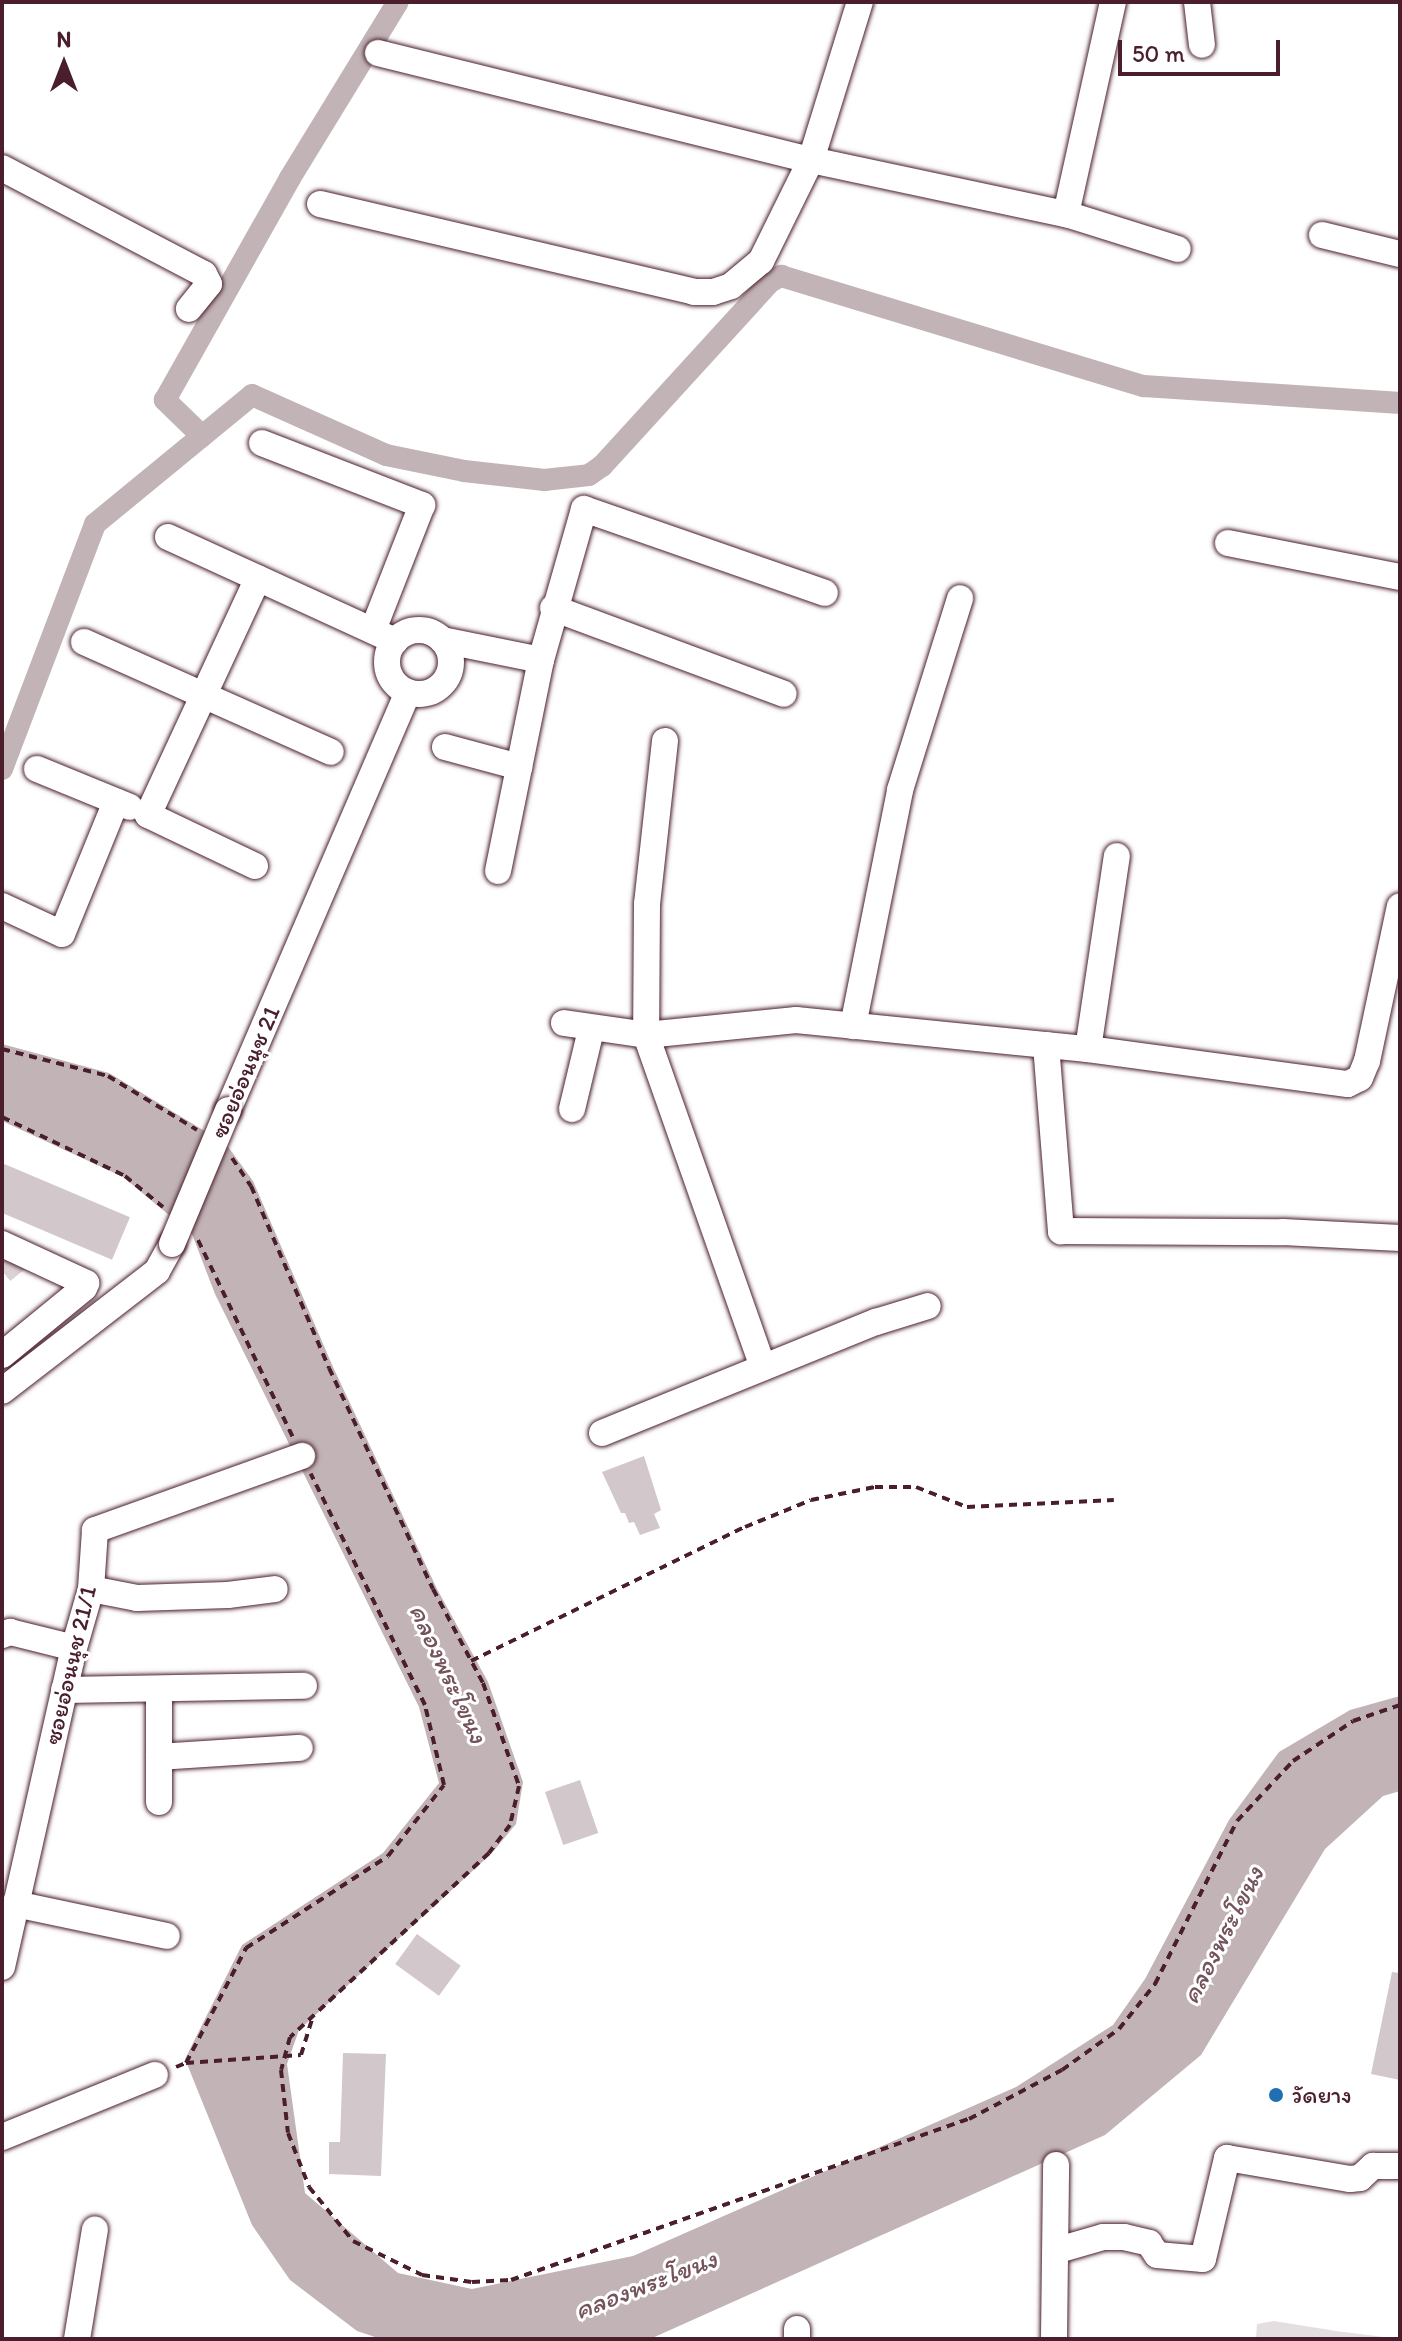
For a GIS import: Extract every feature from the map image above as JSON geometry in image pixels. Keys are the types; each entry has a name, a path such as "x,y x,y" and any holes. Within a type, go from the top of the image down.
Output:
{"street":[{"path":"320,204 694,292 713,292 731,286 761,261 811,160 860,2"},
{"path":"1066,214 1113,2"},
{"path":"1197,2 1202,45"},
{"path":"378,53 811,160 1066,214 1178,249"},
{"path":"2,168 204,274 209,284 189,309"},
{"path":"1322,235 1400,254"},
{"path":"262,443 422,505 384,635 392,679 408,692 429,692 446,679 451,659 442,640"},
{"path":"498,871 553,608 584,509 825,593"},
{"path":"168,537 384,635 423,630 442,640 541,660"},
{"path":"1228,543 1400,577"},
{"path":"148,815 258,578"},
{"path":"853,1026 900,790 960,598"},
{"path":"553,608 784,694"},
{"path":"84,642 205,693 331,752"},
{"name":"ซอยอ่อนนุช 21","path":"2,1391 157,1271 172,1244 408,692"},
{"path":"665,741 647,904 646,1035 763,1367"},
{"path":"445,747 519,767"},
{"path":"37,769 148,815 255,866"},
{"path":"2,906 62,934 116,802"},
{"path":"1088,1049 1117,856"},
{"path":"564,1023 591,1030 646,1035 796,1020 1088,1049 1342,1084 1357,1081 1367,1061 1400,906"},
{"path":"572,1109 591,1030"},
{"path":"1046,1045 1061,1231 1283,1232 1400,1238"},
{"path":"2,1244 84,1279 86,1284 2,1355"},
{"path":"602,1433 876,1322 928,1306"},
{"name":"ซอยอ่อนนุช 21/1","path":"2,1967 64,1690 91,1589 96,1529 302,1456"},
{"path":"91,1589 137,1598 228,1595 275,1589"},
{"path":"2,1635 10,1632 74,1648"},
{"path":"64,1690 304,1686"},
{"path":"159,1689 159,1802"},
{"path":"159,1757 300,1748"},
{"path":"15,1904 167,1936"},
{"path":"2,2137 155,2075"},
{"path":"1058,2250 1103,2237 1124,2237 1149,2243 1157,2255 1203,2259 1227,2158 1350,2179 1360,2178 1373,2166 1400,2166"},
{"path":"1054,2339 1058,2250 1056,2165"},
{"path":"77,2339 95,2229"}],"path":[{"path":"2,1049 108,1076 197,1130"},
{"path":"224,1147 251,1186 329,1368 433,1589 483,1683 518,1778 510,1825 489,1853 290,2037 281,2070 288,2133 309,2187 353,2241 422,2275 472,2282 511,2280 969,2119 1062,2070 1119,2029 1155,1984 1237,1821 1246,1811 1293,1761 1353,1721 1400,1705"},
{"path":"471,1661 745,1527 811,1500 875,1487 916,1487 967,1507 1114,1500"},
{"path":"186,2063 301,2055 313,2014"}],"shaded area":[{"path":"1274,2321 1400,2339 1256,2339 1257,2324"}],"water":[{"name":"คลองพระโขนง","path":"2,1044 109,1073 226,1144 253,1181 333,1367 437,1589 488,1682 523,1782 516,1824 491,1854 299,2030 287,2064 305,2193 398,2273 472,2289 633,2256 1016,2087 1113,2025 1145,1979 1229,1820 1279,1752 1350,1710 1400,1696 1400,1791 1383,1796 1325,1849 1201,2055 1105,2135 650,2339 381,2339 357,2331 290,2280 252,2225 185,2059 242,1945 383,1853 439,1783 419,1707 215,1294 192,1234 123,1177 2,1121"}],"building":[{"path":"2,1163 130,1217 112,1260 2,1213"},
{"path":"644,1456 661,1510 654,1514 660,1528 640,1535 634,1522 629,1523 625,1513 621,1513 602,1472"},
{"path":"580,1780 598,1833 563,1845 545,1792"},
{"path":"417,1934 461,1966 439,1996 395,1964"},
{"path":"1392,1972 1400,1973 1400,2080 1371,2074"},
{"path":"343,2053 386,2054 381,2176 329,2174 329,2142 340,2142"}],"waterway":[{"path":"202,436 165,400 290,178 398,2"},
{"path":"2,769 95,524 252,395 386,455 464,471 544,480 589,475 602,466 770,282 781,276 1144,386 1400,403"}],"tunnel":[{"path":"2,1271 23,1254"}],"place":[{"name":"วัดยาง","path":"1276,2095"}]}
